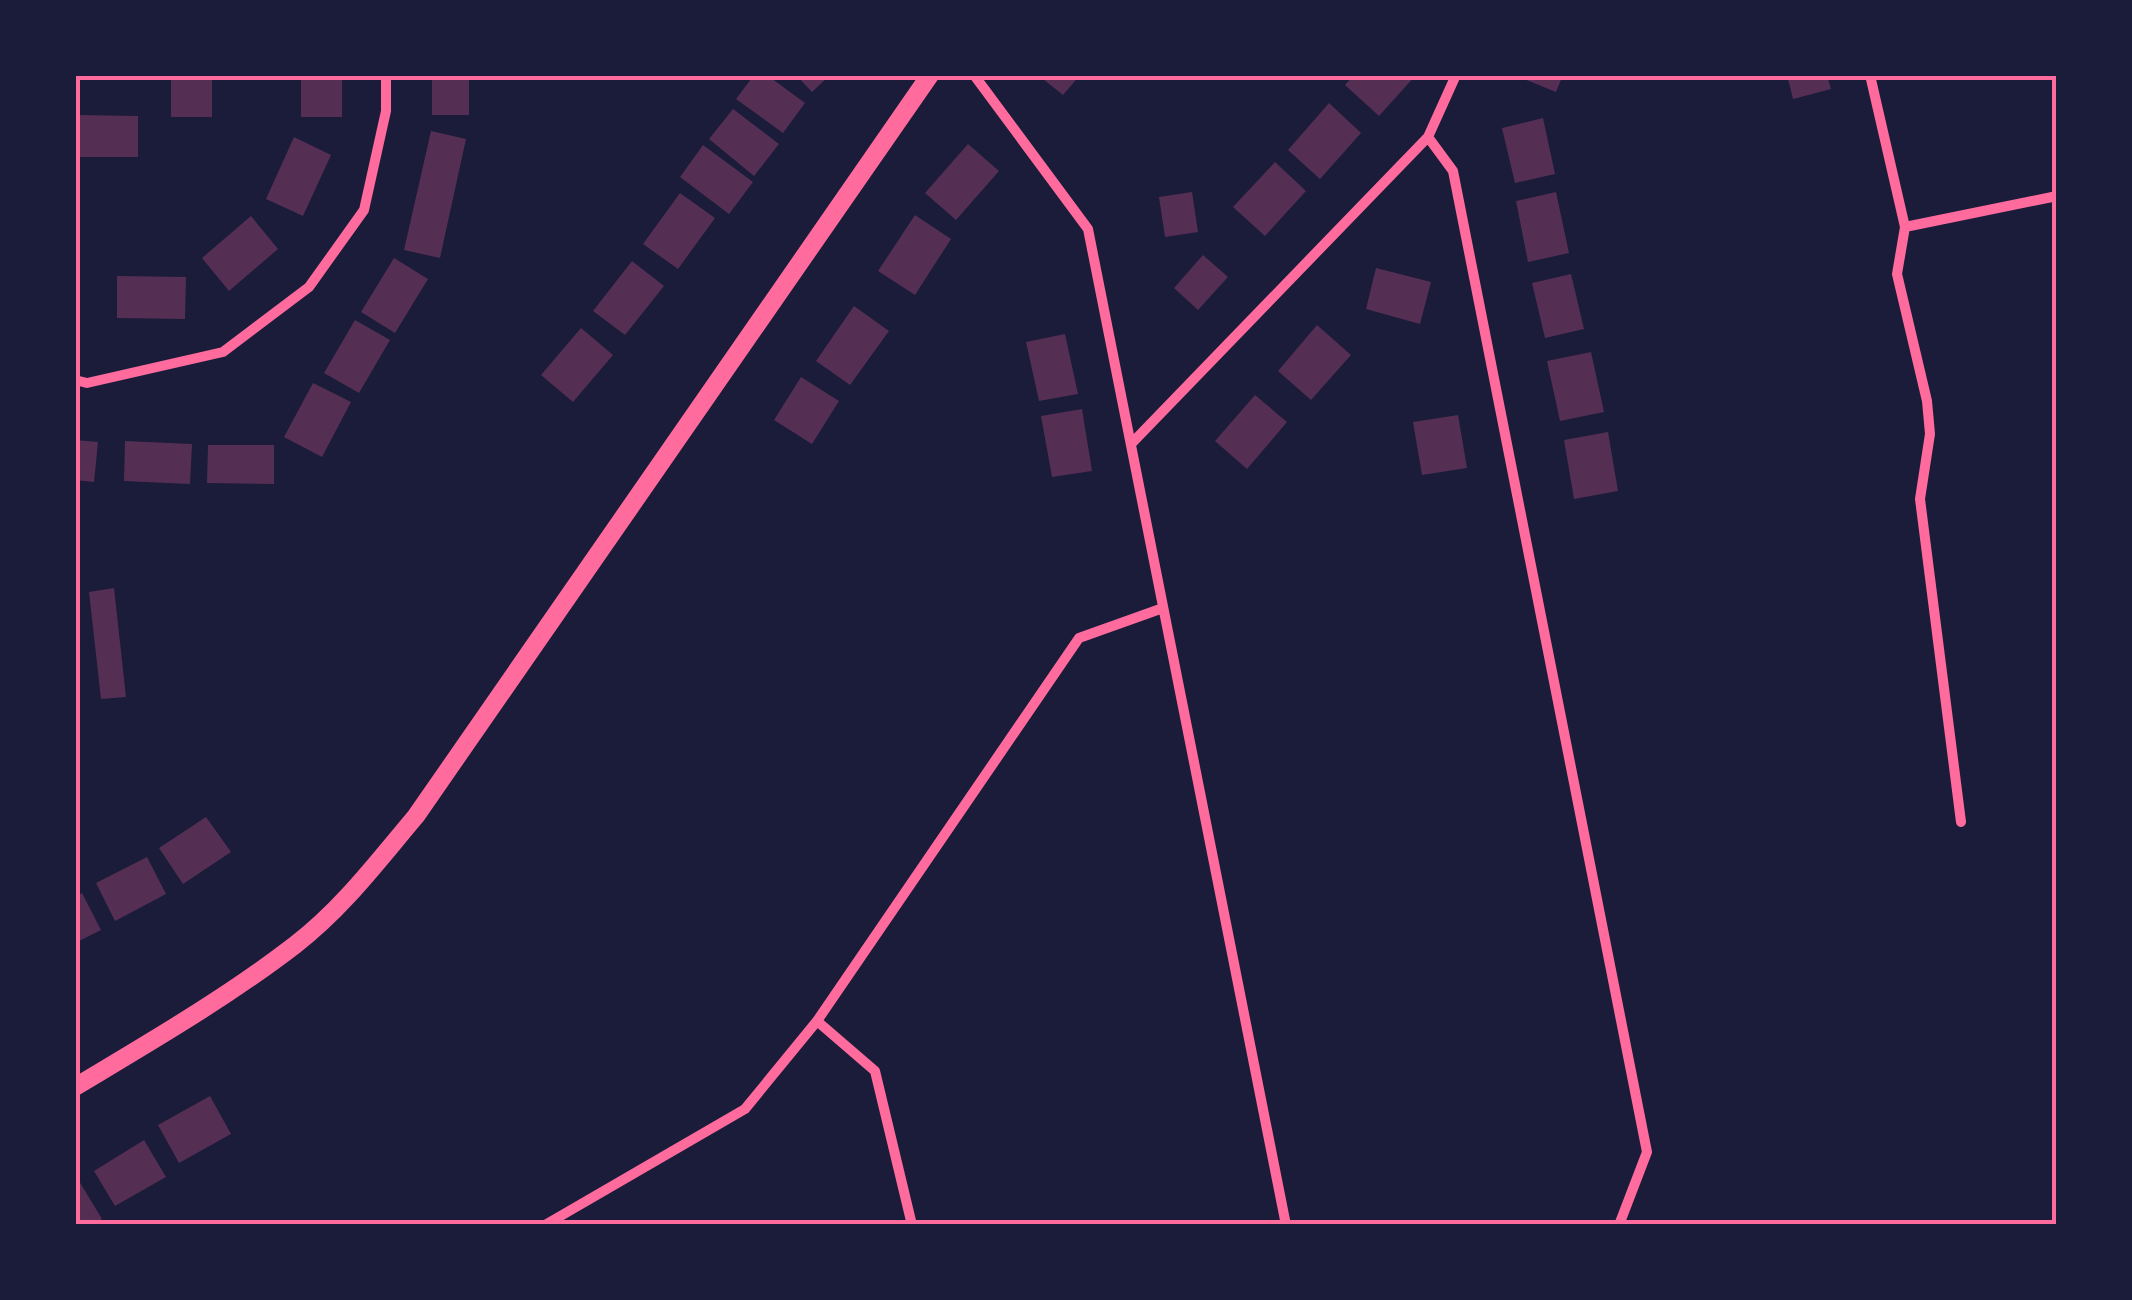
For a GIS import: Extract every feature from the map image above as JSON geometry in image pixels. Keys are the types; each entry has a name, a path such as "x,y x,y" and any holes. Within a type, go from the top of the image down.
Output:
{"street":[{"path":"75,380 87,383 223,352 308,287 364,210 386,111 386,75"},
{"path":"75,1087 173,1028 296,944 345,900 416,816 930,75"},
{"path":"974,75 1088,229 1286,1225"},
{"path":"1132,443 1428,137 1456,75"},
{"path":"1870,75 1905,227 1897,274 1930,434 1920,499 1961,822"},
{"path":"1428,137 1453,171 1647,1152 1619,1225"},
{"path":"1905,227 2057,196"},
{"path":"544,1225 745,1109 817,1021 1078,638 1163,608"},
{"path":"817,1021 875,1071 912,1225"}],"building":[{"path":"171,75 212,75 212,117 171,117"},
{"path":"301,75 342,75 342,117 301,117"},
{"path":"432,75 469,75 469,115 432,115"},
{"path":"754,75 767,75 805,103 783,133 736,99"},
{"path":"796,75 830,75 812,92"},
{"path":"1038,75 1080,75 1063,95"},
{"path":"1354,75 1416,75 1379,116 1345,85"},
{"path":"1514,75 1563,75 1556,92"},
{"path":"1787,75 1827,75 1831,89 1793,99"},
{"path":"1329,103 1361,133 1320,179 1288,150"},
{"path":"733,109 779,144 754,176 709,139"},
{"path":"78,115 138,116 138,157 78,157"},
{"path":"1543,118 1555,174 1515,183 1502,128"},
{"path":"431,131 466,139 440,258 404,250"},
{"path":"294,137 331,155 303,216 266,199"},
{"path":"968,144 999,171 956,220 925,193"},
{"path":"703,145 753,182 729,214 680,177"},
{"path":"1275,162 1306,191 1265,236 1233,207"},
{"path":"1192,192 1198,232 1165,237 1159,197"},
{"path":"1556,192 1569,253 1528,262 1516,201"},
{"path":"680,193 715,218 678,269 643,244"},
{"path":"915,215 951,239 915,295 878,271"},
{"path":"251,216 278,249 229,291 202,258"},
{"path":"1203,255 1228,277 1198,310 1174,288"},
{"path":"394,258 428,279 395,333 361,312"},
{"path":"632,261 664,286 625,335 593,311"},
{"path":"1376,268 1431,282 1420,324 1366,309"},
{"path":"1571,274 1584,329 1545,338 1532,283"},
{"path":"117,276 186,277 185,319 117,318"},
{"path":"854,306 889,331 850,385 816,361"},
{"path":"355,320 390,340 359,393 324,373"},
{"path":"1317,325 1351,355 1311,400 1278,371"},
{"path":"581,328 613,355 573,402 541,375"},
{"path":"1065,334 1078,394 1039,401 1026,342"},
{"path":"1591,352 1604,412 1560,421 1547,361"},
{"path":"801,377 839,401 812,444 774,420"},
{"path":"313,383 351,402 322,457 284,437"},
{"path":"1255,395 1287,422 1247,469 1215,441"},
{"path":"1082,409 1092,471 1052,477 1041,416"},
{"path":"1458,415 1467,468 1422,475 1413,422"},
{"path":"1608,432 1618,491 1574,499 1564,440"},
{"path":"75,440 98,442 94,482 75,480"},
{"path":"125,441 192,444 190,484 124,481"},
{"path":"208,445 274,445 274,484 207,483"},
{"path":"114,588 126,697 101,699 89,592"},
{"path":"206,817 231,852 183,884 159,848"},
{"path":"147,857 166,894 115,921 96,883"},
{"path":"82,893 101,930 75,943 75,897"},
{"path":"210,1096 231,1134 179,1163 158,1125"},
{"path":"144,1140 166,1177 115,1206 94,1171"},
{"path":"79,1181 102,1219 92,1225 75,1225 75,1183"}]}
